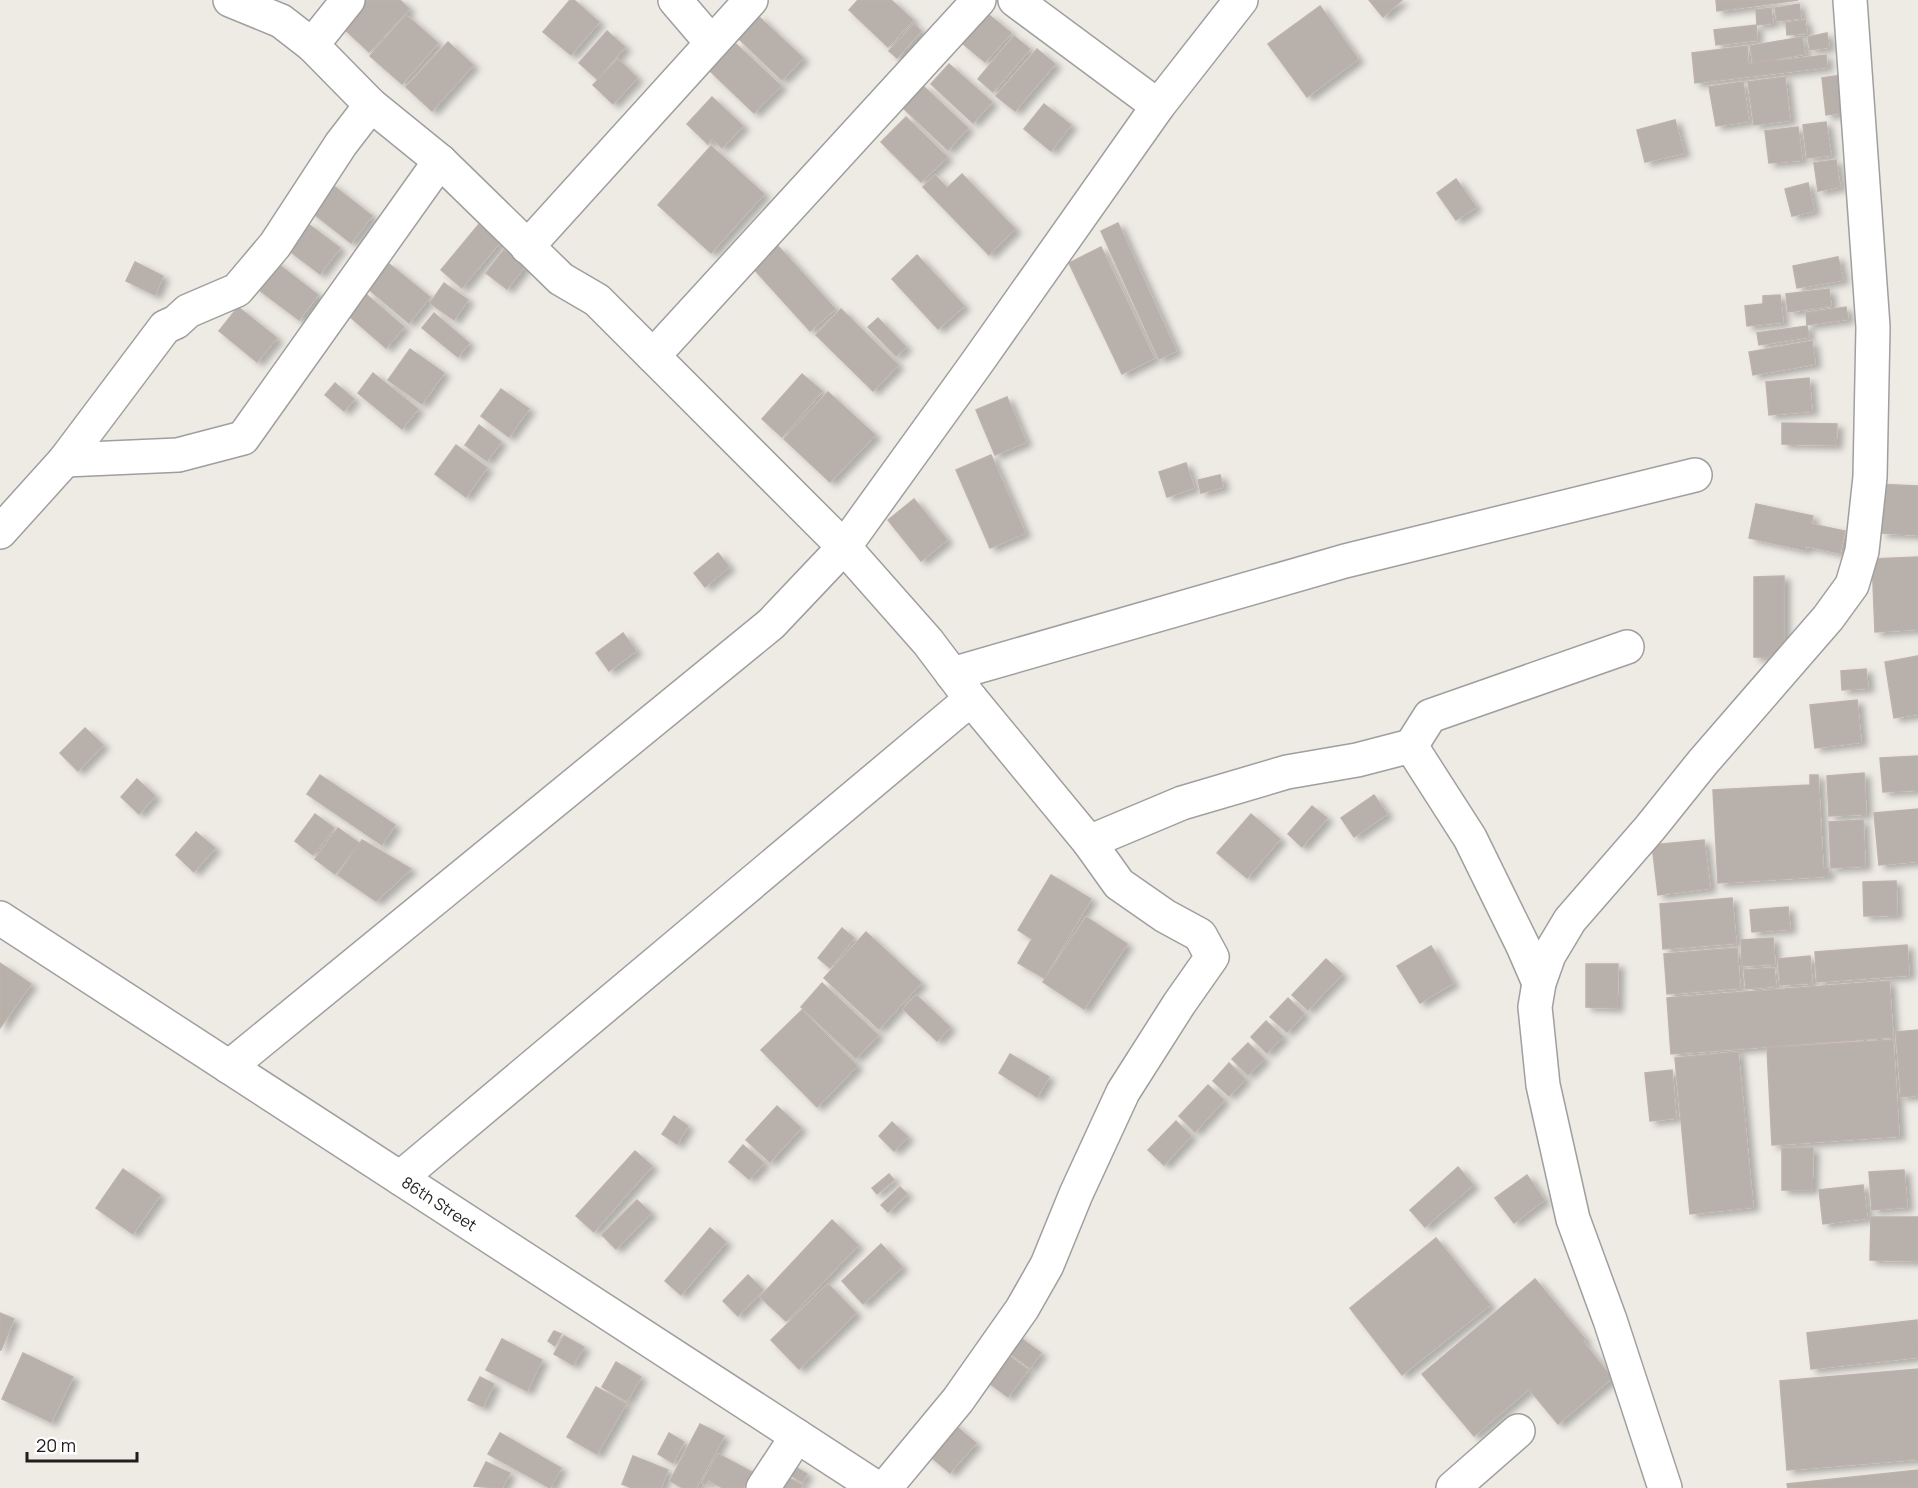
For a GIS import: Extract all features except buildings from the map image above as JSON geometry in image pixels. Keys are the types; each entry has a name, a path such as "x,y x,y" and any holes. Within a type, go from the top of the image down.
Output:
{"street":[{"path":"230,0 281,21 312,45 371,105 440,161 561,279 597,300 844,547 928,642 961,686 1089,842 1119,884 1165,916 1200,935 1212,957 1123,1092 1076,1194 1047,1265 1022,1309 958,1400 885,1488"},
{"path":"312,45 348,0"},
{"path":"675,0 711,42"},
{"path":"527,247 751,0"},
{"path":"653,356 979,0"},
{"path":"1015,0 1158,106"},
{"path":"229,1067 771,624 844,547 949,403 1158,106 1241,0"},
{"path":"1665,1488 1610,1320 1573,1220 1543,1085 1536,1016 1539,983 1549,955 1569,920 1828,618 1852,585 1862,551 1870,477 1873,327 1850,0"},
{"path":"0,532 65,460 165,327 176,322 188,312 237,290 274,245 341,144 371,105"},
{"path":"65,460 178,455 243,438 440,161"},
{"path":"400,1178 961,686 1345,561 1695,475"},
{"path":"1089,842 1192,800 1287,772 1357,760 1411,746 1430,716 1627,647"},
{"path":"1411,746 1470,838 1539,983"},
{"name":"86th Street","path":"0,918 877,1488"},
{"path":"1453,1488 1518,1431"},
{"path":"763,1488 797,1436"}]}
